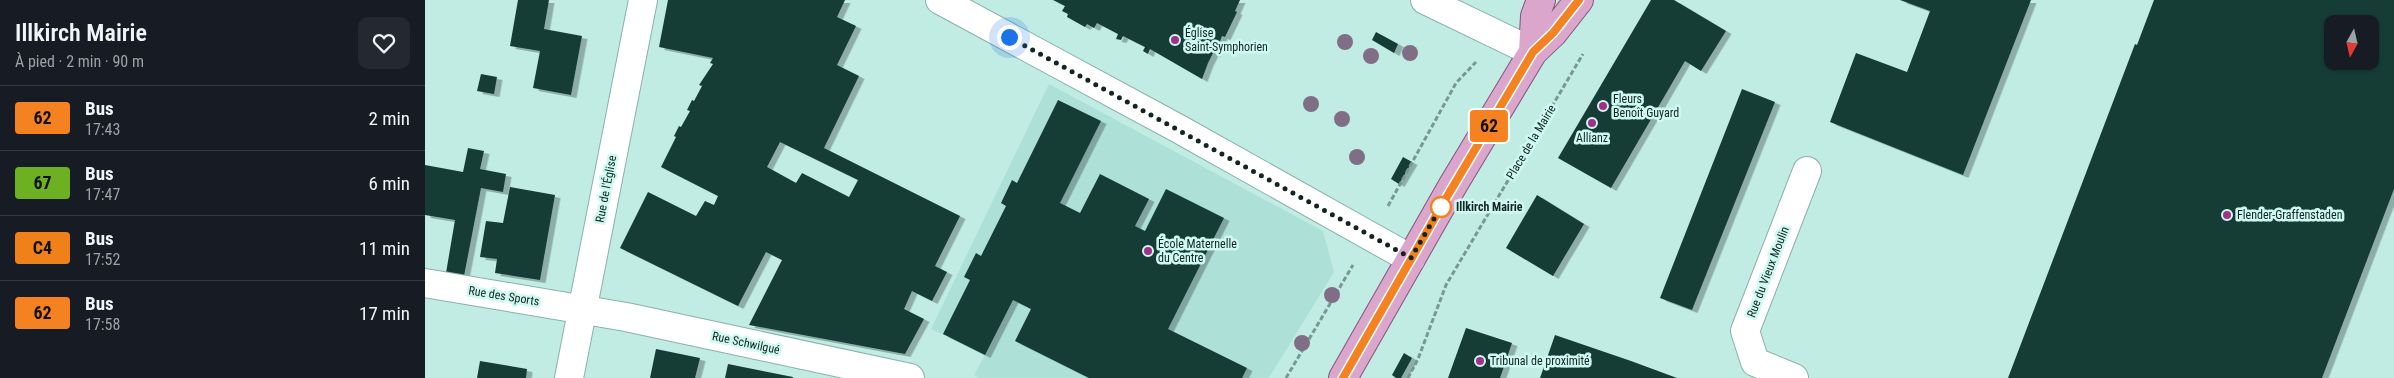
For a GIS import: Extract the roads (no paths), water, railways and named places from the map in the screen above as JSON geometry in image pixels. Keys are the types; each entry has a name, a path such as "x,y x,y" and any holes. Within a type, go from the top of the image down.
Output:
{"main road":[{"path":"1533,52 1535,16 1541,0"},
{"path":"1343,378 1411,258 1533,52 1553,33 1579,0"}],"street":[{"name":"Rue de l'Église","path":"569,378 643,0"},
{"path":"940,0 1411,258"},
{"path":"1425,0 1499,38 1533,52"},
{"name":"Rue du Vieux Moulin","path":"1794,378 1755,362 1745,331 1807,170"},
{"name":"Rue des Sports","path":"425,283 582,309"},
{"name":"Rue Schwilgué","path":"582,309 910,378"}],"place":[{"name":"Église Saint-Symphorien","path":"1175,40"},
{"name":"Fleurs Benoît Guyard","path":"1603,106"},
{"name":"Allianz","path":"1592,123"},
{"name":"Illkirch Mairie","path":"1441,207"},
{"name":"Flender-Graffenstaden","path":"2227,215"},
{"name":"École Maternelle du Centre","path":"1148,251"},
{"name":"Tribunal de proximité","path":"1480,361"}]}
